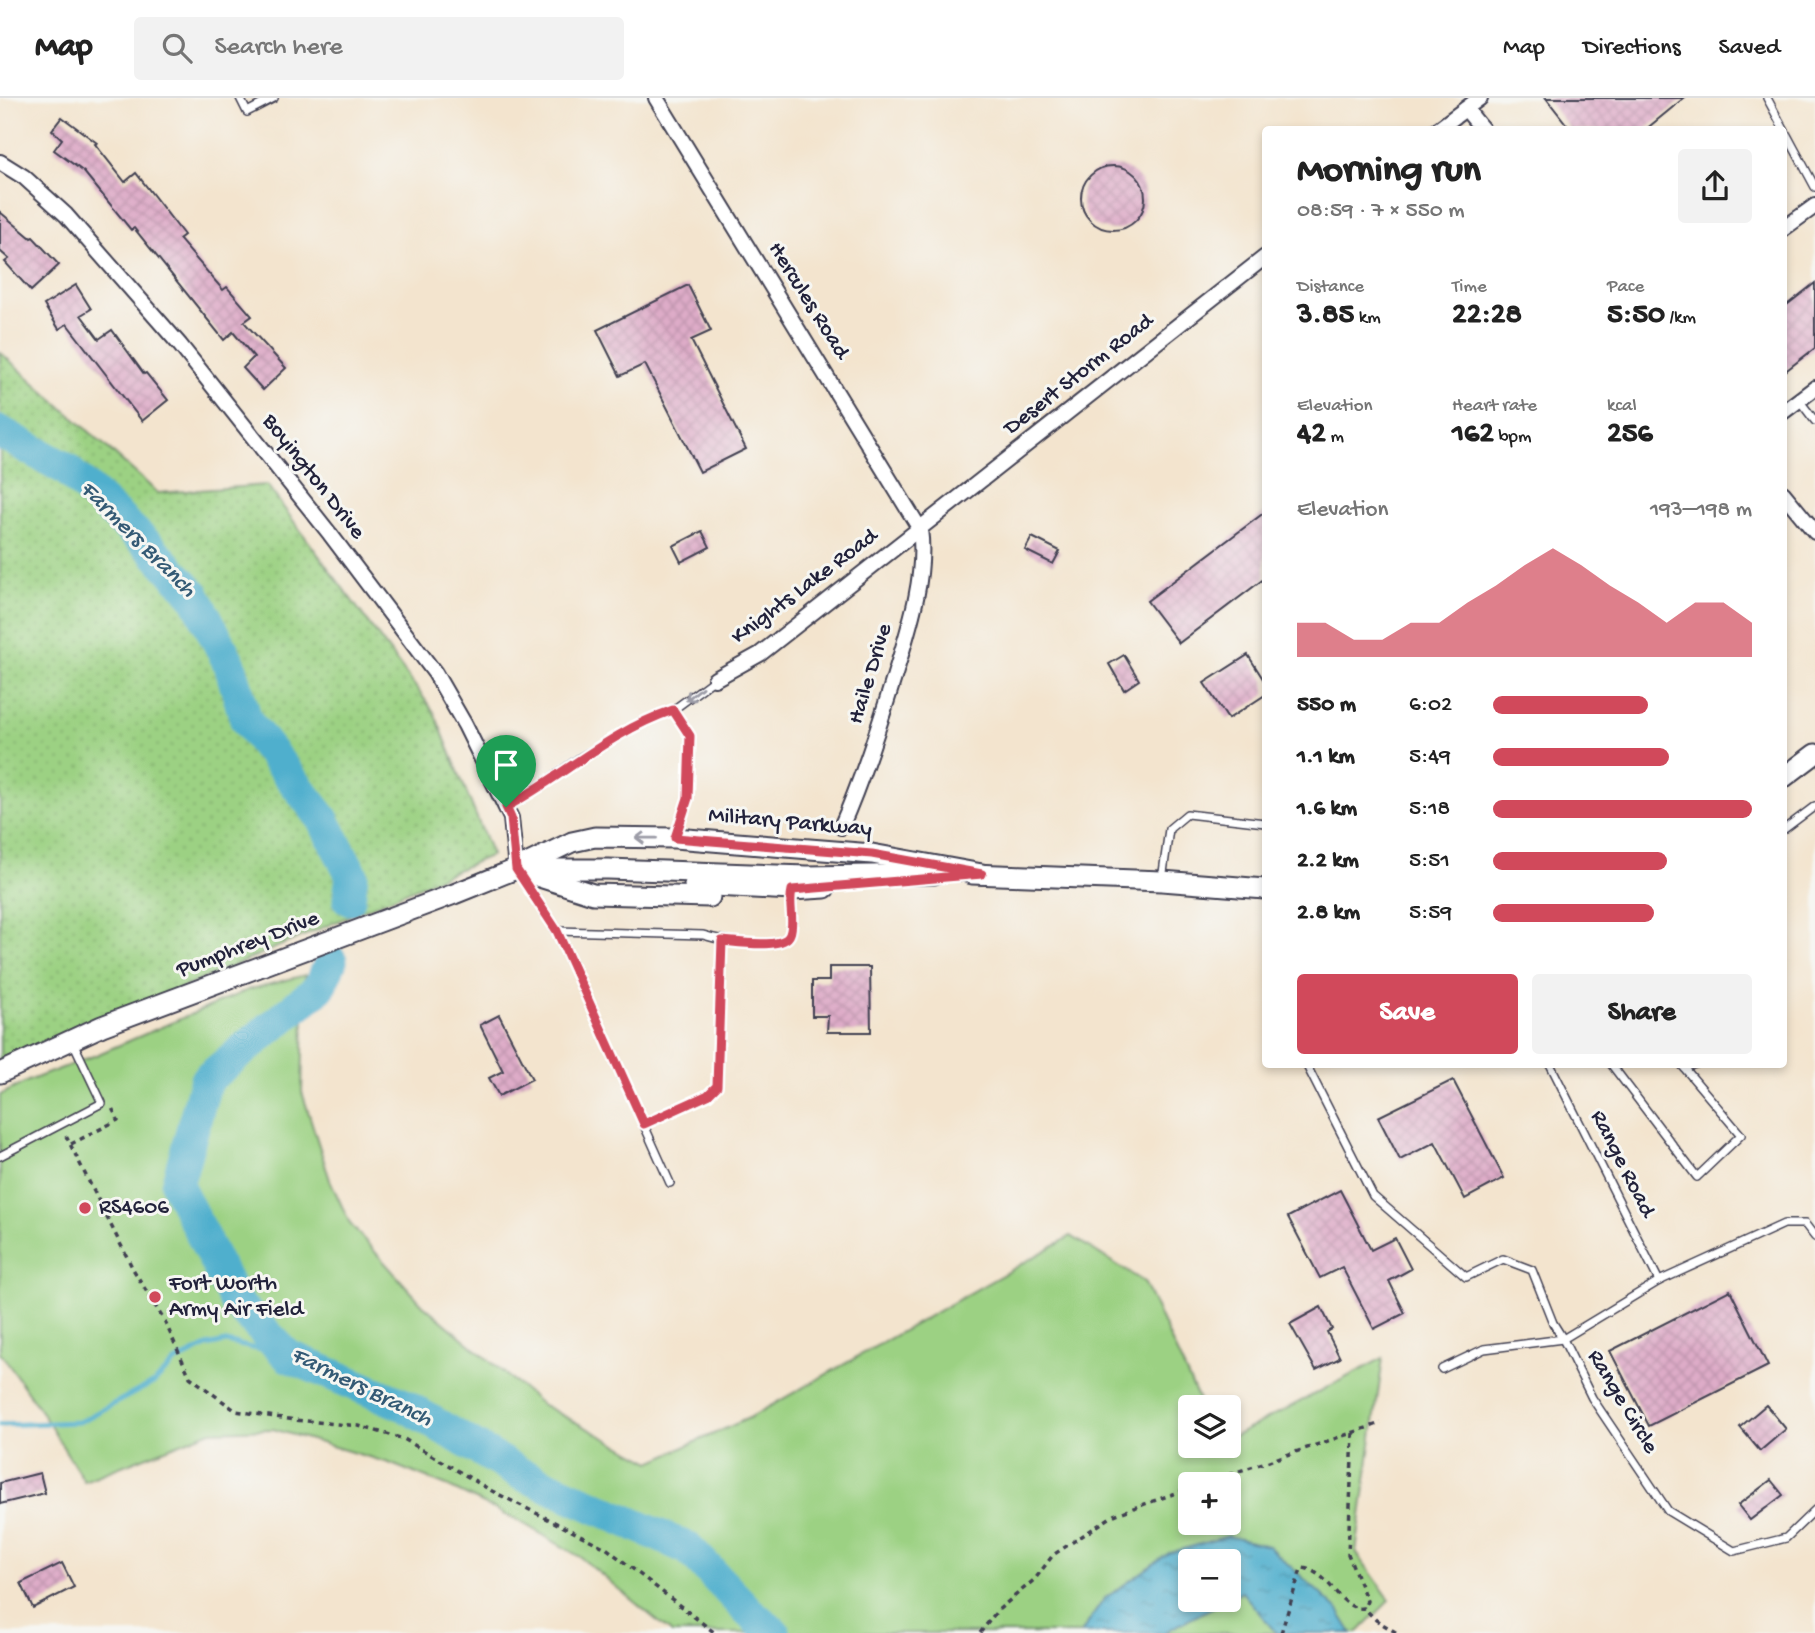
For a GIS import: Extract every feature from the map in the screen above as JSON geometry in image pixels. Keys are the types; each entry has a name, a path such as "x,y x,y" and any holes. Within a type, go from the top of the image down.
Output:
{"street":[{"name":"Hercules Road","path":"656,98 920,529"},
{"path":"1443,126 1479,98"},
{"path":"1466,109 1480,126"},
{"name":"Boyington Drive","path":"0,162 24,177 66,215 180,345 435,673 465,725 511,818 516,869"},
{"path":"1787,226 1815,206"},
{"name":"Desert Storm Road","path":"920,529 1262,259"},
{"path":"1787,409 1815,388"},
{"path":"1787,498 1815,532"},
{"name":"Knights Lake Road","path":"715,679 760,654 920,529"},
{"name":"Haile Drive","path":"841,827 857,792 913,615 923,545 920,529"},
{"path":"1787,775 1815,754"},
{"name":"Military Parkway","path":"516,869 572,842 595,837 675,838 872,854 982,874"},
{"name":"Military Parkway","path":"516,869 608,869 807,876 982,874 1162,881 1262,889"},
{"name":"Military Parkway","path":"516,869 584,879 792,890 982,874"},
{"name":"Pumphrey Drive","path":"0,1073 72,1039 516,869"}],"lane":[{"path":"240,98 247,112 274,98"},
{"path":"1767,98 1782,126"},
{"path":"1787,135 1815,187"},
{"path":"1799,400 1815,421"},
{"path":"506,807 581,757 649,719 673,710 715,679"},
{"path":"673,710 690,736 688,798 675,838"},
{"path":"1787,827 1815,806"},
{"path":"1162,881 1169,829 1187,814 1262,823"},
{"path":"516,869 557,931 670,1183"},
{"path":"557,931 704,935 722,941 778,944 788,939 791,933 789,902 792,890"},
{"path":"644,1124 708,1095 717,1086 722,941"},
{"path":"0,1156 102,1103 72,1039"},
{"path":"1308,1068 1373,1196 1466,1278 1503,1259 1532,1270 1553,1324 1563,1339 1484,1349 1442,1369"},
{"name":"Range Road","path":"1552,1068 1659,1281"},
{"path":"1614,1068 1698,1177 1741,1135 1685,1068"},
{"name":"Range Circle","path":"1815,1237 1805,1224 1784,1224 1659,1281 1563,1339 1592,1398 1668,1511 1734,1551 1786,1538 1815,1510"}],"path":[{"path":"61,1124 133,1269 153,1298 190,1377 236,1411 359,1426 404,1439 492,1491 606,1548 715,1633"},
{"path":"1236,1472 1381,1423"},
{"path":"1353,1432 1348,1554 1367,1601 1364,1608"},
{"path":"980,1633 997,1611 1035,1579 1054,1555 1114,1515 1178,1492"},
{"path":"1280,1633 1301,1569 1320,1573 1350,1606 1364,1608"},
{"path":"1364,1608 1376,1620 1397,1633"}],"green space":[{"path":"0,352 158,493 267,485 434,712 492,855 0,1066"},
{"path":"305,975 302,1092 330,1180 350,1224 422,1304 541,1404 651,1462 749,1418 1071,1236 1144,1282 1196,1395 1178,1395 1178,1458 1241,1458 1241,1433 1383,1358 1356,1552 1390,1600 1357,1633 672,1633 580,1557 519,1521 449,1487 389,1463 273,1429 211,1431 84,1481 0,1352 0,1095 28,1081 248,990"}],"water":[{"path":"1228,1536 1268,1546 1337,1609 1352,1633 1276,1633 1241,1593 1241,1549 1183,1549"},
{"path":"1178,1550 1178,1612 1204,1612 1163,1633 1081,1633 1104,1599 1169,1553"}],"building":[{"path":"1546,98 1684,98 1650,126 1568,126"},
{"path":"62,117 97,143 95,144 125,182 136,173 184,235 179,239 223,290 227,287 252,316 244,322 286,368 263,390 243,368 254,357 233,332 224,340 134,228 131,230 84,172 54,150 62,139 52,130"},
{"path":"1107,166 1119,166 1136,175 1143,186 1143,210 1136,221 1119,230 1107,230 1095,225 1086,216 1081,204 1081,192 1086,180 1095,171"},
{"path":"0,212 33,237 59,265 31,291 5,262 9,259 0,251"},
{"path":"1815,283 1815,348 1787,370 1787,305"},
{"path":"76,285 91,309 81,315 99,339 112,330 144,374 146,373 168,400 142,421 67,324 59,329 44,305"},
{"path":"688,285 711,331 691,340 746,449 700,472 645,364 620,376 597,330"},
{"path":"1262,514 1262,580 1179,643 1147,601"},
{"path":"702,531 710,547 681,562 673,546"},
{"path":"1032,537 1060,551 1053,564 1025,550"},
{"path":"1124,655 1139,680 1124,690 1109,664"},
{"path":"1248,655 1262,677 1262,697 1228,719 1204,683"},
{"path":"829,967 870,967 871,1032 827,1032 828,1016 812,1016 812,981 829,981"},
{"path":"499,1015 532,1079 499,1096 489,1078 503,1071 480,1025"},
{"path":"1453,1080 1504,1178 1465,1199 1435,1142 1400,1160 1378,1117"},
{"path":"1340,1190 1371,1250 1395,1238 1411,1269 1389,1281 1405,1313 1374,1329 1342,1267 1320,1278 1288,1217"},
{"path":"1730,1290 1768,1366 1649,1426 1610,1351"},
{"path":"1321,1307 1332,1329 1327,1332 1340,1358 1316,1370 1290,1324"},
{"path":"1766,1405 1786,1429 1760,1451 1740,1427"},
{"path":"40,1473 45,1493 0,1504 0,1483"},
{"path":"1771,1480 1783,1495 1750,1520 1738,1505"},
{"path":"62,1563 74,1587 33,1608 21,1583"}],"waterway":[{"name":"Farmers Branch","path":"0,432 66,469 149,546 195,596 230,665 246,720 322,818 352,875 349,899"},
{"name":"Farmers Branch","path":"331,961 319,988 206,1080 177,1185 236,1303 288,1356 404,1405 519,1473 689,1549 749,1612 774,1633"},
{"path":"0,1425 79,1422 155,1382 175,1362 207,1346 226,1342 288,1356"}],"place":[{"name":"RS4606","path":"85,1208"},
{"name":"Fort Worth Army Air Field","path":"155,1297"}],"route":[{"path":"673,710 690,736 688,798 675,838 872,854 982,874 792,890 789,902 791,933 788,939 778,944 722,941 717,1086 708,1095 644,1124 557,931 516,869 511,818 506,807 581,757 649,719 673,710"}]}
